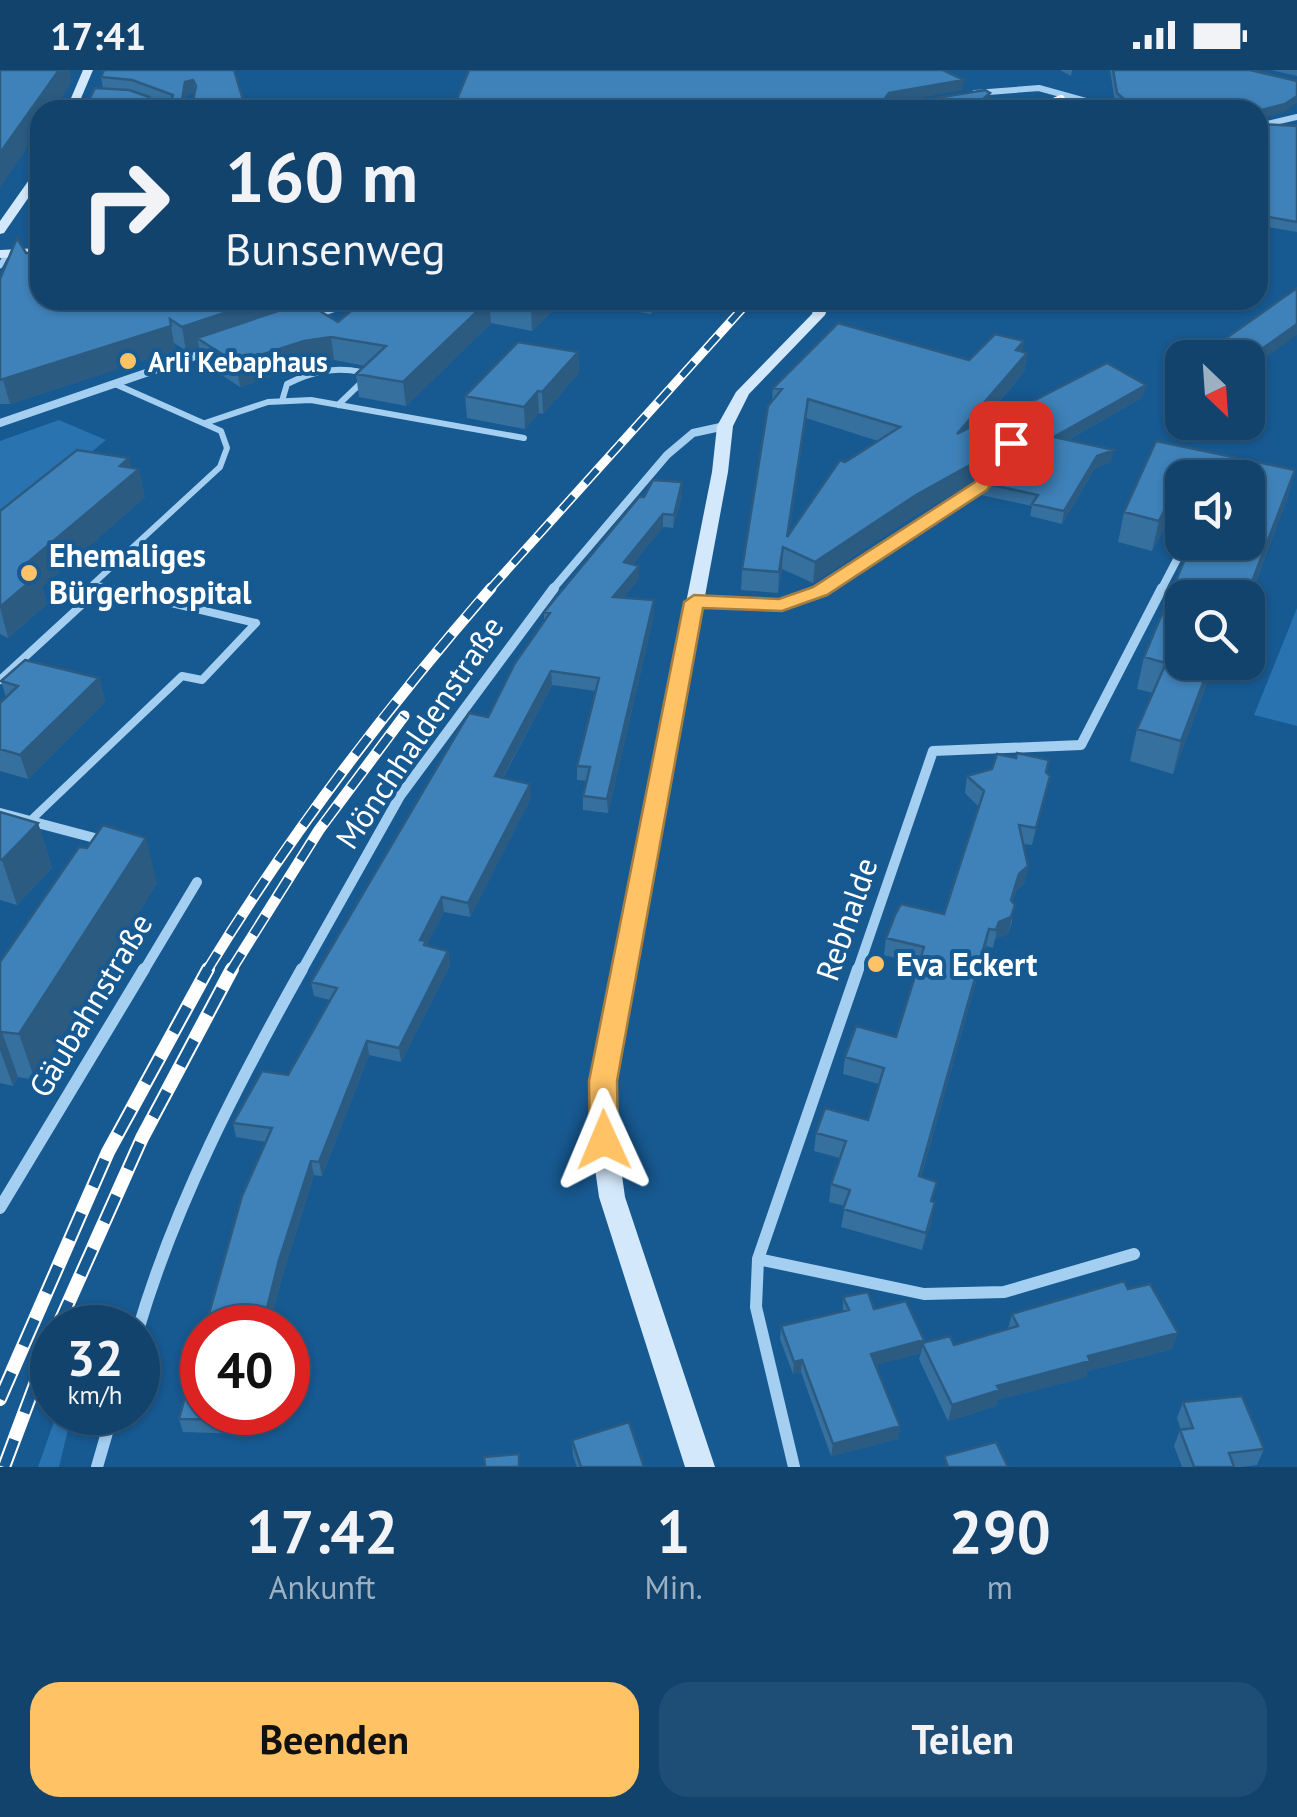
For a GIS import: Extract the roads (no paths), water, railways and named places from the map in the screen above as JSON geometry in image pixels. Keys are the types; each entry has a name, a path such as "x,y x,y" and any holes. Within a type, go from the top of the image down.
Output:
{"street":[{"path":"78,100 84,93 88,70"},
{"path":"958,97 994,89 1039,88 1088,100"},
{"path":"1268,124 1297,117"},
{"path":"0,230 30,186"},
{"path":"2,258 30,254"},
{"path":"298,320 328,310"},
{"path":"700,1467 612,1197 604,1140 603,1081 720,472 725,426 742,392 820,310"},
{"path":"0,423 215,350"},
{"name":"Mönchhaldenstraße","path":"145,1305 158,1259 265,1035 400,796 458,712 567,572 667,455 693,433 725,426"},
{"path":"694,602 782,605 820,591 981,486 1011,443 1004,428"},
{"name":"Rebhalde","path":"794,1467 756,1307 758,1259 933,751 1081,745 1177,560"},
{"path":"0,814 112,842"},
{"name":"Gäubahnstraße","path":"0,1208 197,882"},
{"path":"758,1259 924,1294 1004,1292 1134,1254"},
{"path":"97,1467 106,1435"}],"lane":[{"path":"133,97 142,100"},
{"path":"282,401 286,384 303,376 324,369 361,372 364,380 338,405"},
{"path":"30,821 182,676 202,680 256,623 93,584 220,467 227,448 221,431 115,384"},
{"path":"205,423 268,402 311,400 524,438"},
{"path":"0,680 102,586"}],"railway":[{"path":"489,590 741,310"},
{"path":"206,972 271,871 341,774 491,588"},
{"path":"230,972 319,830 404,716"},
{"path":"0,1399 108,1152 208,969"},
{"path":"67,1305 142,1138 232,969"},
{"path":"4,1467 30,1398"}],"place":[{"name":"Arli Kebaphaus","path":"128,361"},
{"name":"Ehemaliges Bürgerhospital","path":"29,573"},
{"name":"Eva Eckert","path":"876,964"}]}
